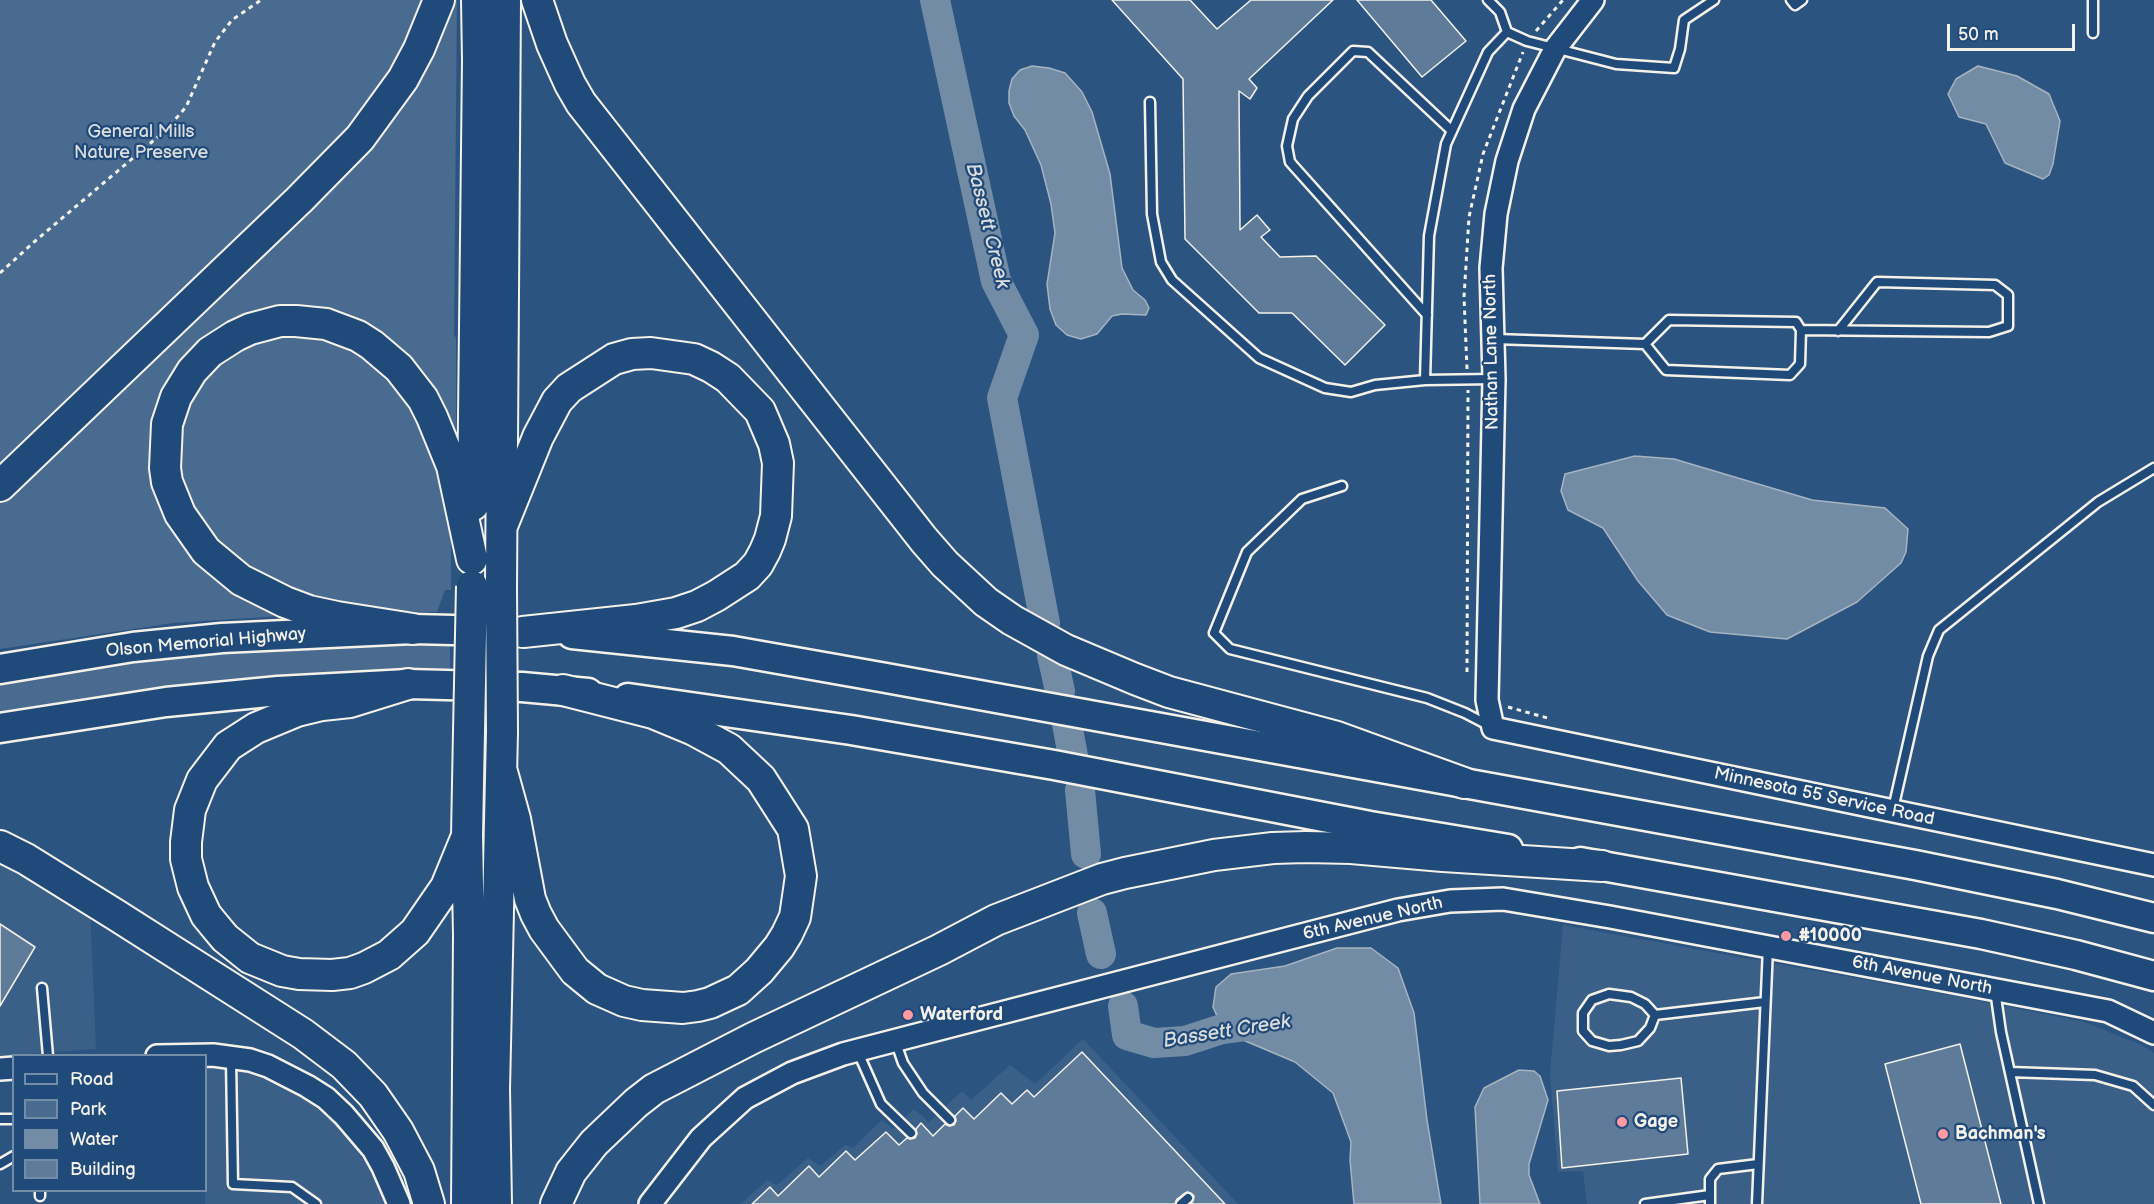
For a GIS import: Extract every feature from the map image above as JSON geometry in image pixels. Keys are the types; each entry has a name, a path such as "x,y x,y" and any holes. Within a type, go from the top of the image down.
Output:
{"highway":[{"path":"0,486 299,200 360,138 403,80 419,49 439,0"},
{"path":"467,1204 469,935 467,836 472,573 477,0"},
{"path":"496,1204 494,1089 502,772 505,0"},
{"path":"537,0 558,59 581,103 924,540 945,564 986,602 1012,620 1066,650 1169,692 1337,737 1464,783"},
{"path":"413,629 328,615 285,602 241,580 206,551 180,514 167,482 165,468 167,424 176,397 192,371 210,352 250,329 280,321 326,324 357,336 372,345 399,368 423,399 432,417 452,466 472,573"},
{"path":"502,526 538,436 557,401 569,388 598,368 632,354 651,353 694,359 728,378 760,411 774,444 778,463 776,516 765,550 758,564 747,576 697,606 676,613 628,621 523,632"},
{"name":"Olson Memorial Highway","path":"0,669 134,647 211,639 413,629 584,635 733,651 1926,867 2057,894 2154,918"},
{"path":"408,684 350,702 297,711 256,728 228,746 218,756 202,780 186,826 186,850 193,887 206,915 225,938 250,958 282,971 299,974 350,973 389,955 422,924 446,887 467,836"},
{"path":"0,728 177,701 278,691 408,684 563,690 676,703 1054,765 1370,826 1982,934 2076,955 2154,976"},
{"path":"502,772 515,819 530,898 544,929 565,959 575,971 597,989 624,1001 642,1005 698,1006 718,1000 738,990 759,971 779,947 788,934 795,917 801,876 793,829 761,779 729,749 684,725 653,713 563,690"},
{"path":"0,846 44,870 135,927 303,1034 344,1065 373,1095 398,1131 419,1171 429,1204"},
{"path":"556,1204 571,1172 594,1143 654,1089 753,1038 939,950 996,920 1102,879 1214,855 1306,847 1351,848 1602,866"}],"street":[{"name":"Nathan Lane North","path":"1493,728 1487,700 1494,379 1491,268 1496,214 1507,161 1524,109 1555,49 1593,0"},
{"name":"Minnesota 55 Service Road","path":"1493,728 2154,865"},
{"name":"6th Avenue North","path":"650,1204 701,1138 746,1098 792,1073 857,1050 895,1040 1398,910 1450,901 1503,899 1610,916 2108,1011 2154,1033"},
{"path":"207,1055 250,1060 268,1066 326,1098 373,1149 399,1204"}],"lane":[{"path":"1488,0 1500,12 1507,32 1527,41 1616,64 1674,68 1680,50 1684,20 1714,0"},
{"path":"1791,0 1795,5 1802,0"},
{"path":"2093,0 2094,33"},
{"path":"1425,380 1429,236 1446,144 1488,52 1507,32"},
{"path":"1427,315 1290,162 1287,146 1293,119 1308,96 1353,51 1368,52 1452,131"},
{"path":"1150,102 1152,214 1161,262 1172,280 1259,358 1325,388 1351,392 1375,385 1425,380 1494,379"},
{"path":"1801,330 1989,332 2008,326 2008,295 1995,285 1877,282 1838,330"},
{"path":"1494,339 1646,344 1669,321 1796,322 1801,330 1800,363 1790,375 1666,370 1646,344"},
{"path":"1892,811 1928,656 1939,630 2098,502 2154,468"},
{"path":"1342,486 1302,498 1247,552 1214,633 1230,649 1427,698 1493,728"},
{"path":"1757,1204 1768,947"},
{"path":"42,988 48,1054"},
{"path":"1995,990 2010,1072 2039,1204"},
{"path":"1609,994 1631,997 1645,1004 1655,1015 1650,1028 1638,1041 1621,1046 1608,1046 1592,1041 1583,1031 1583,1013 1592,1000 1609,994"},
{"path":"1655,1015 1766,1002"},
{"path":"895,1040 903,1063 923,1093 950,1120"},
{"path":"857,1050 881,1104 911,1133"},
{"path":"231,1057 233,1184 292,1186 316,1204"},
{"path":"2010,1072 2095,1075 2133,1086 2154,1105"},
{"path":"1645,1204 1710,1200 1710,1179 1718,1169 1758,1164"}],"path":[{"path":"0,273 166,130 186,107 216,42 232,21 261,0"},
{"path":"1559,721 1524,713 1467,692 1468,380 1464,297 1469,217 1483,154 1527,41 1563,0"}],"shaded area":[{"path":"0,853 90,908 96,1049 0,1056"},
{"path":"1563,925 2084,1022 2141,1045 2154,1053 2154,1204 1587,1204 1583,1171 1558,1172 1550,1074"},
{"path":"1083,1039 1238,1204 741,1204 767,1180 777,1185 808,1158 820,1166 845,1145 853,1148 882,1120 893,1129 914,1109 929,1122 962,1091 971,1100 1010,1065 1035,1084"},
{"path":"207,1066 256,1073 306,1099 343,1130 377,1180 386,1204 205,1204 205,1192 207,1192"}],"green space":[{"name":"General Mills Nature Preserve","path":"0,0 430,0 415,38 359,124 0,475"},
{"path":"446,0 457,0 454,335 456,338 456,449 356,326 208,343 159,489 281,616 173,623 0,649 0,496 263,243"},
{"path":"289,329 361,347 423,413 451,514 451,590 445,590 437,612 380,611 328,606 249,576 184,508 174,428 216,357"},
{"path":"396,643 450,644 450,676 0,715 0,683 145,660 242,649"}],"water":[{"path":"1032,66 1065,73 1082,92 1092,112 1110,174 1122,268 1133,290 1145,300 1149,308 1146,315 1112,316 1097,334 1081,339 1067,335 1056,325 1050,309 1047,284 1055,233 1051,204 1041,165 1025,130 1014,116 1009,103 1012,79 1020,70"},
{"path":"1978,66 2017,76 2049,94 2060,121 2053,164 2049,175 2043,179 2005,163 1986,124 1959,117 1948,94 1956,79"},
{"path":"1635,456 1674,459 1812,500 1885,508 1908,529 1906,552 1901,563 1857,602 1787,639 1710,632 1667,615 1638,581 1603,528 1568,510 1561,491 1565,474"},
{"path":"1337,948 1371,948 1398,968 1414,1013 1427,1120 1441,1204 1354,1204 1350,1160 1351,1142 1333,1093 1295,1062 1224,1032 1213,1007 1216,987 1231,974 1285,966"},
{"path":"1519,1070 1534,1071 1540,1076 1548,1100 1529,1164 1529,1175 1540,1204 1480,1204 1475,1107 1484,1088"}],"building":[{"path":"1112,0 1190,0 1217,29 1251,0 1333,0 1249,79 1257,88 1250,99 1239,91 1240,230 1257,215 1270,230 1261,237 1280,257 1316,256 1385,325 1345,365 1292,313 1259,313 1185,239 1183,79"},
{"path":"1357,0 1431,0 1466,41 1422,77"},
{"path":"0,924 35,947 0,1006"},
{"name":"Bachman's","path":"1960,1044 2001,1204 1921,1204 1885,1064"},
{"path":"1082,1052 1225,1204 1191,1204 1194,1196 1187,1192 1177,1199 1175,1204 752,1204 770,1187 778,1196 809,1166 819,1177 846,1151 855,1160 886,1132 899,1145 907,1138 915,1138 916,1129 921,1123 933,1136 945,1124 954,1125 955,1116 963,1108 974,1119 1001,1093 1012,1104 1027,1090 1034,1097"},
{"name":"Gage","path":"1681,1078 1688,1154 1562,1168 1557,1091"}],"waterway":[{"name":"Bassett Creek","path":"935,0 996,281 1024,335 1002,398 1045,623"},
{"name":"Bassett Creek","path":"1052,655 1060,691"},
{"name":"Bassett Creek","path":"1067,724 1073,756"},
{"name":"Bassett Creek","path":"1080,790 1086,854"},
{"name":"Bassett Creek","path":"1092,913 1101,954"},
{"name":"Bassett Creek","path":"1123,1006 1127,1035 1154,1043 1185,1041 1222,1029 1261,1024"}],"place":[{"name":"#10000","path":"1786,936"},
{"name":"Waterford","path":"908,1015"},
{"name":"Gage","path":"1622,1122"},
{"name":"Bachman's","path":"1943,1134"}]}
